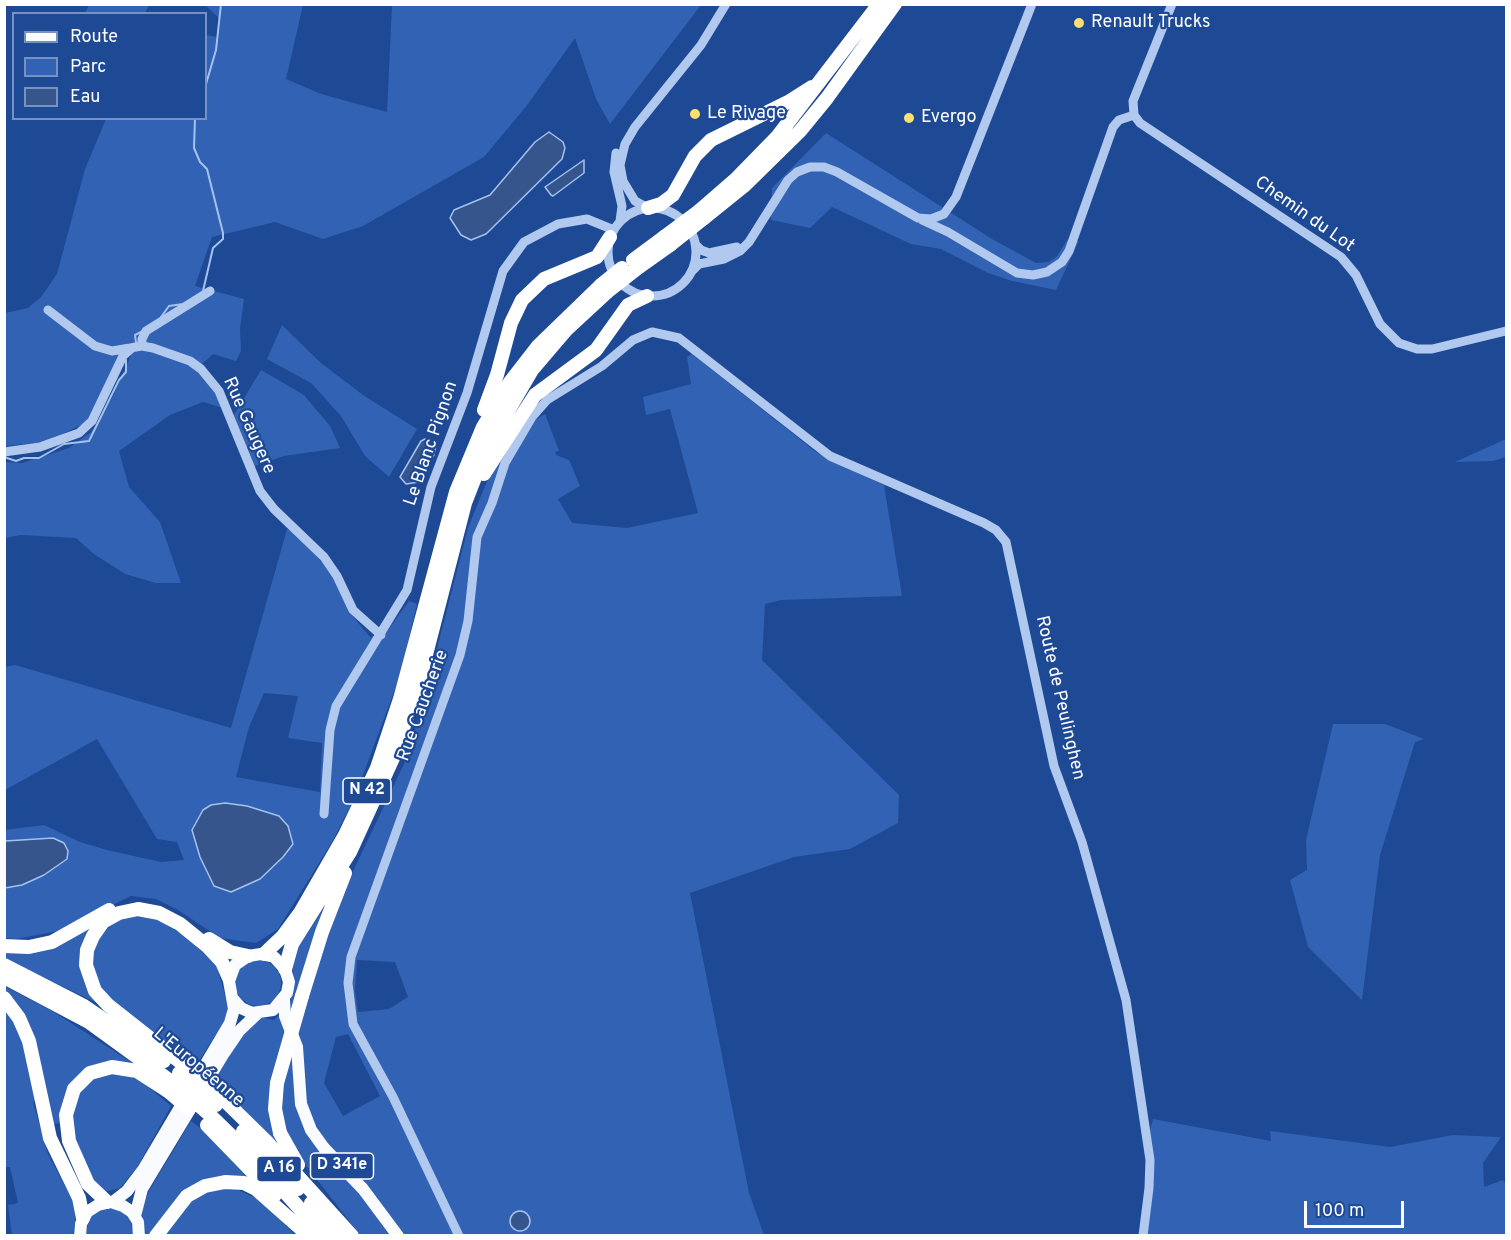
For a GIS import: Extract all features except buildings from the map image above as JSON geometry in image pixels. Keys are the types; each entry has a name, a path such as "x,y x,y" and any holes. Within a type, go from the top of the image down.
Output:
{"highway":[{"name":"N 42","path":"702,214 765,151 843,54 879,4"},
{"name":"N 42","path":"264,954 295,921 365,795 391,732 469,491 494,433 521,387 546,353 604,288 702,214 745,185 800,131 837,85 895,4"},
{"path":"648,208 660,205 673,195 695,156 711,140 805,92 843,54"},
{"path":"431,606 450,494 494,385 517,308 527,293 544,279 597,257 615,230"},
{"path":"431,606 480,482 522,412 542,388 601,345 628,305 646,296"},
{"name":"N 42","path":"285,969 292,944 332,883 360,832 404,727 431,606"},
{"path":"353,1236 298,1165 280,1133 275,1109 276,1083 302,996 332,904 360,832"},
{"path":"4,946 29,946 52,942 115,907 143,903 171,911 226,951 248,956"},
{"path":"229,978 224,965 210,949 184,927 159,913 138,909 119,913 104,922 93,936 87,950 88,978 95,991 108,1005 176,1078 213,1110 287,1163 353,1236"},
{"name":"L'Européenne","path":"4,965 108,1021 270,1159 339,1236"},
{"name":"L'Européenne","path":"4,977 94,1026 176,1078"},
{"path":"4,998 19,1018 30,1041 50,1138 79,1198 83,1218"},
{"path":"110,1202 88,1184 69,1141 66,1115 74,1089 90,1073 112,1067 176,1078"},
{"path":"213,1110 310,1236"},
{"name":"L'Européenne","path":"213,1110 324,1236"},
{"path":"156,1236 187,1196 205,1186 225,1182 244,1183 256,1189 310,1236"}],"main road":[{"path":"80,1236 83,1218 92,1208 110,1202 138,1178 214,1052 232,1018 233,999 229,978 235,965 248,956 264,954 276,959 285,969 289,985 284,1000 276,1008 262,1013 239,1031 224,1053 142,1189 135,1216 140,1236"},
{"path":"233,999 244,1010 279,1018 290,1027"},
{"name":"D 341e","path":"284,1000 297,1047 300,1100 311,1130 324,1148 363,1189 398,1236"},
{"path":"110,1202 125,1207 135,1216"}],"street":[{"path":"726,4 693,56 621,142 615,161 615,181 623,213 615,230 608,260 615,277 629,290 646,296 673,291 702,263 735,255 753,234 788,180 797,172 810,167 831,169 1021,274 1039,274 1055,267 1065,259 1070,248 1113,127 1119,120 1134,115 1134,98 1172,4"},
{"path":"951,234 946,223 950,208 1032,4"},
{"name":"Chemin du Lot","path":"1134,115 1150,131 1337,254 1353,271 1382,327 1399,343 1418,349 1432,349 1506,331"},
{"path":"635,127 623,150 621,171 632,198 641,206 666,210 679,217 688,227 695,244 696,257 692,271"},
{"path":"615,230 631,213 648,208"},
{"path":"918,218 936,219 950,208"},
{"name":"Le Blanc Pignon","path":"324,814 330,730 336,706 381,635 411,580 431,488 463,407 497,288 508,262 532,236 568,221 593,220 615,230"},
{"path":"695,244 705,252 722,252 739,246 753,234"},
{"path":"142,346 142,339 146,331 210,291"},
{"name":"Rue Gaugere","path":"48,310 95,346 112,351 142,346 190,361 207,375 219,391 260,492 279,514 324,557 337,576 353,610 381,635"},
{"name":"Rue Caucherie","path":"459,1236 388,1087 353,1024 348,983 351,957 457,663 467,626 477,537 509,456 532,417 547,400 602,366 633,340 652,332 667,334 682,341"},
{"name":"Route de Peulinghen","path":"682,341 830,456 980,521 996,530 1006,542 1054,766 1082,842 1126,1000 1150,1160 1143,1236"},
{"path":"4,452 40,447 79,433 92,421 123,356 132,348"}],"green space":[{"path":"89,4 149,5 146,12 85,12"},
{"path":"205,5 303,5 286,79 321,94 387,112 392,5 701,5 610,124 596,99 575,38 528,104 484,157 363,226 323,239 275,222 212,237 195,286 244,299 240,329 241,351 236,361 213,354 201,365 159,346 128,343 91,416 83,424 46,442 5,446 5,313 28,308 41,297 57,274 85,169 106,120 207,120 207,35 217,37 219,18"},
{"path":"826,133 992,239 1036,263 1049,262 1057,256 1067,240 1079,241 1056,290 1012,281 988,273 941,249 911,244 832,207 810,228 771,220 772,188"},
{"path":"282,325 321,363 363,395 417,429 389,477 365,456 341,416 311,383 267,359"},
{"path":"133,351 150,351 182,362 201,372 223,408 203,402 170,415 119,451 129,487 160,522 181,583 156,583 125,574 94,554 76,538 21,535 5,538 5,462 22,463 69,448 91,432 112,398"},
{"path":"692,354 816,452 884,485 902,596 781,600 765,604 762,660 899,795 898,823 850,849 794,857 690,893 749,1193 764,1235 360,1235 298,1155 283,1149 214,1080 237,1042 260,1017 274,1020 289,1004 294,987 292,956 327,903 337,905 404,764 423,703 468,528 491,471 512,435 545,414 559,451 555,452 556,455 569,460 580,486 558,499 572,523 627,528 698,513 670,409 646,415 643,397 691,384 687,357","holes":["357,960 395,962 408,997 389,1009 358,1012 355,991","348,1034 380,1096 343,1116 324,1083 336,1037"]},
{"path":"261,370 304,395 330,426 340,448 284,456 252,467 234,415"},
{"path":"1506,439 1506,457 1493,461 1455,462"},
{"path":"287,529 297,533 339,582 349,612 370,637 385,634 409,601 417,604 401,673 354,799 332,842 278,929 256,943 220,938 178,910 156,899 131,896 58,931 16,939 5,938 4,830 44,825 80,842 107,850 161,862 184,860 177,842 157,839 97,739 5,790 5,667 15,665 231,728","holes":["264,693 298,696 288,738 322,743 320,792 236,777 249,727"]},
{"path":"1333,724 1385,724 1424,739 1415,742 1380,855 1362,1000 1308,947 1290,880 1307,870 1306,840"},
{"path":"140,915 160,921 185,936 217,966 228,1007 227,1017 197,1064 124,1011 104,992 95,1002 5,959 4,949 87,929 102,933 120,919"},
{"path":"263,960 275,966 280,974 280,992 275,1000 267,1005 253,1006 245,1003 238,996 235,978 238,970 245,963"},
{"path":"4,986 54,1012 137,1066 140,1080 171,1106 138,1166 120,1188 105,1192 96,1187 88,1174 70,1123 53,1124 49,1100 33,1102 48,1154 77,1208 73,1235 12,1235 8,1205 18,1203 10,1167 5,1167"},
{"path":"1153,1119 1271,1141 1270,1131 1390,1147 1453,1135 1501,1137 1483,1163 1484,1187 1503,1180 1506,1185 1506,1234 1138,1236 1147,1175 1145,1149"},
{"path":"191,1121 211,1136 250,1176 238,1190 262,1201 295,1235 146,1235 141,1210 150,1189"},
{"path":"108,1208 120,1210 129,1217 134,1235 85,1236 90,1217 97,1211"}],"water":[{"path":"549,132 563,142 565,148 562,159 486,234 471,240 461,235 450,218 454,210 490,195 535,142"},
{"path":"584,160 584,173 553,196 551,195 545,187"},
{"path":"425,439 436,444 434,455 419,482 406,484 400,477 421,441"},
{"path":"225,803 247,806 279,816 288,826 293,844 260,879 231,892 214,886 200,857 192,830 203,810 211,805"},
{"path":"53,838 64,843 68,851 67,859 44,875 22,885 5,888 5,841"},
{"path":"520,1211 527,1214 530,1221 527,1228 520,1231 513,1228 510,1221 513,1214"}],"waterway":[{"path":"207,81 216,50 221,4"},
{"path":"195,120 194,148 200,162 207,169 223,233 223,239 213,248 203,291"},
{"path":"161,317 169,306 183,304"},
{"path":"136,343 135,335 143,331"},
{"path":"4,457 16,461 24,458 39,458 64,444 89,441 119,380 126,372 126,360"}],"place":[{"name":"Renault Trucks","path":"1079,23"},
{"name":"Le Rivage","path":"695,114"},
{"name":"Evergo","path":"909,118"}]}
